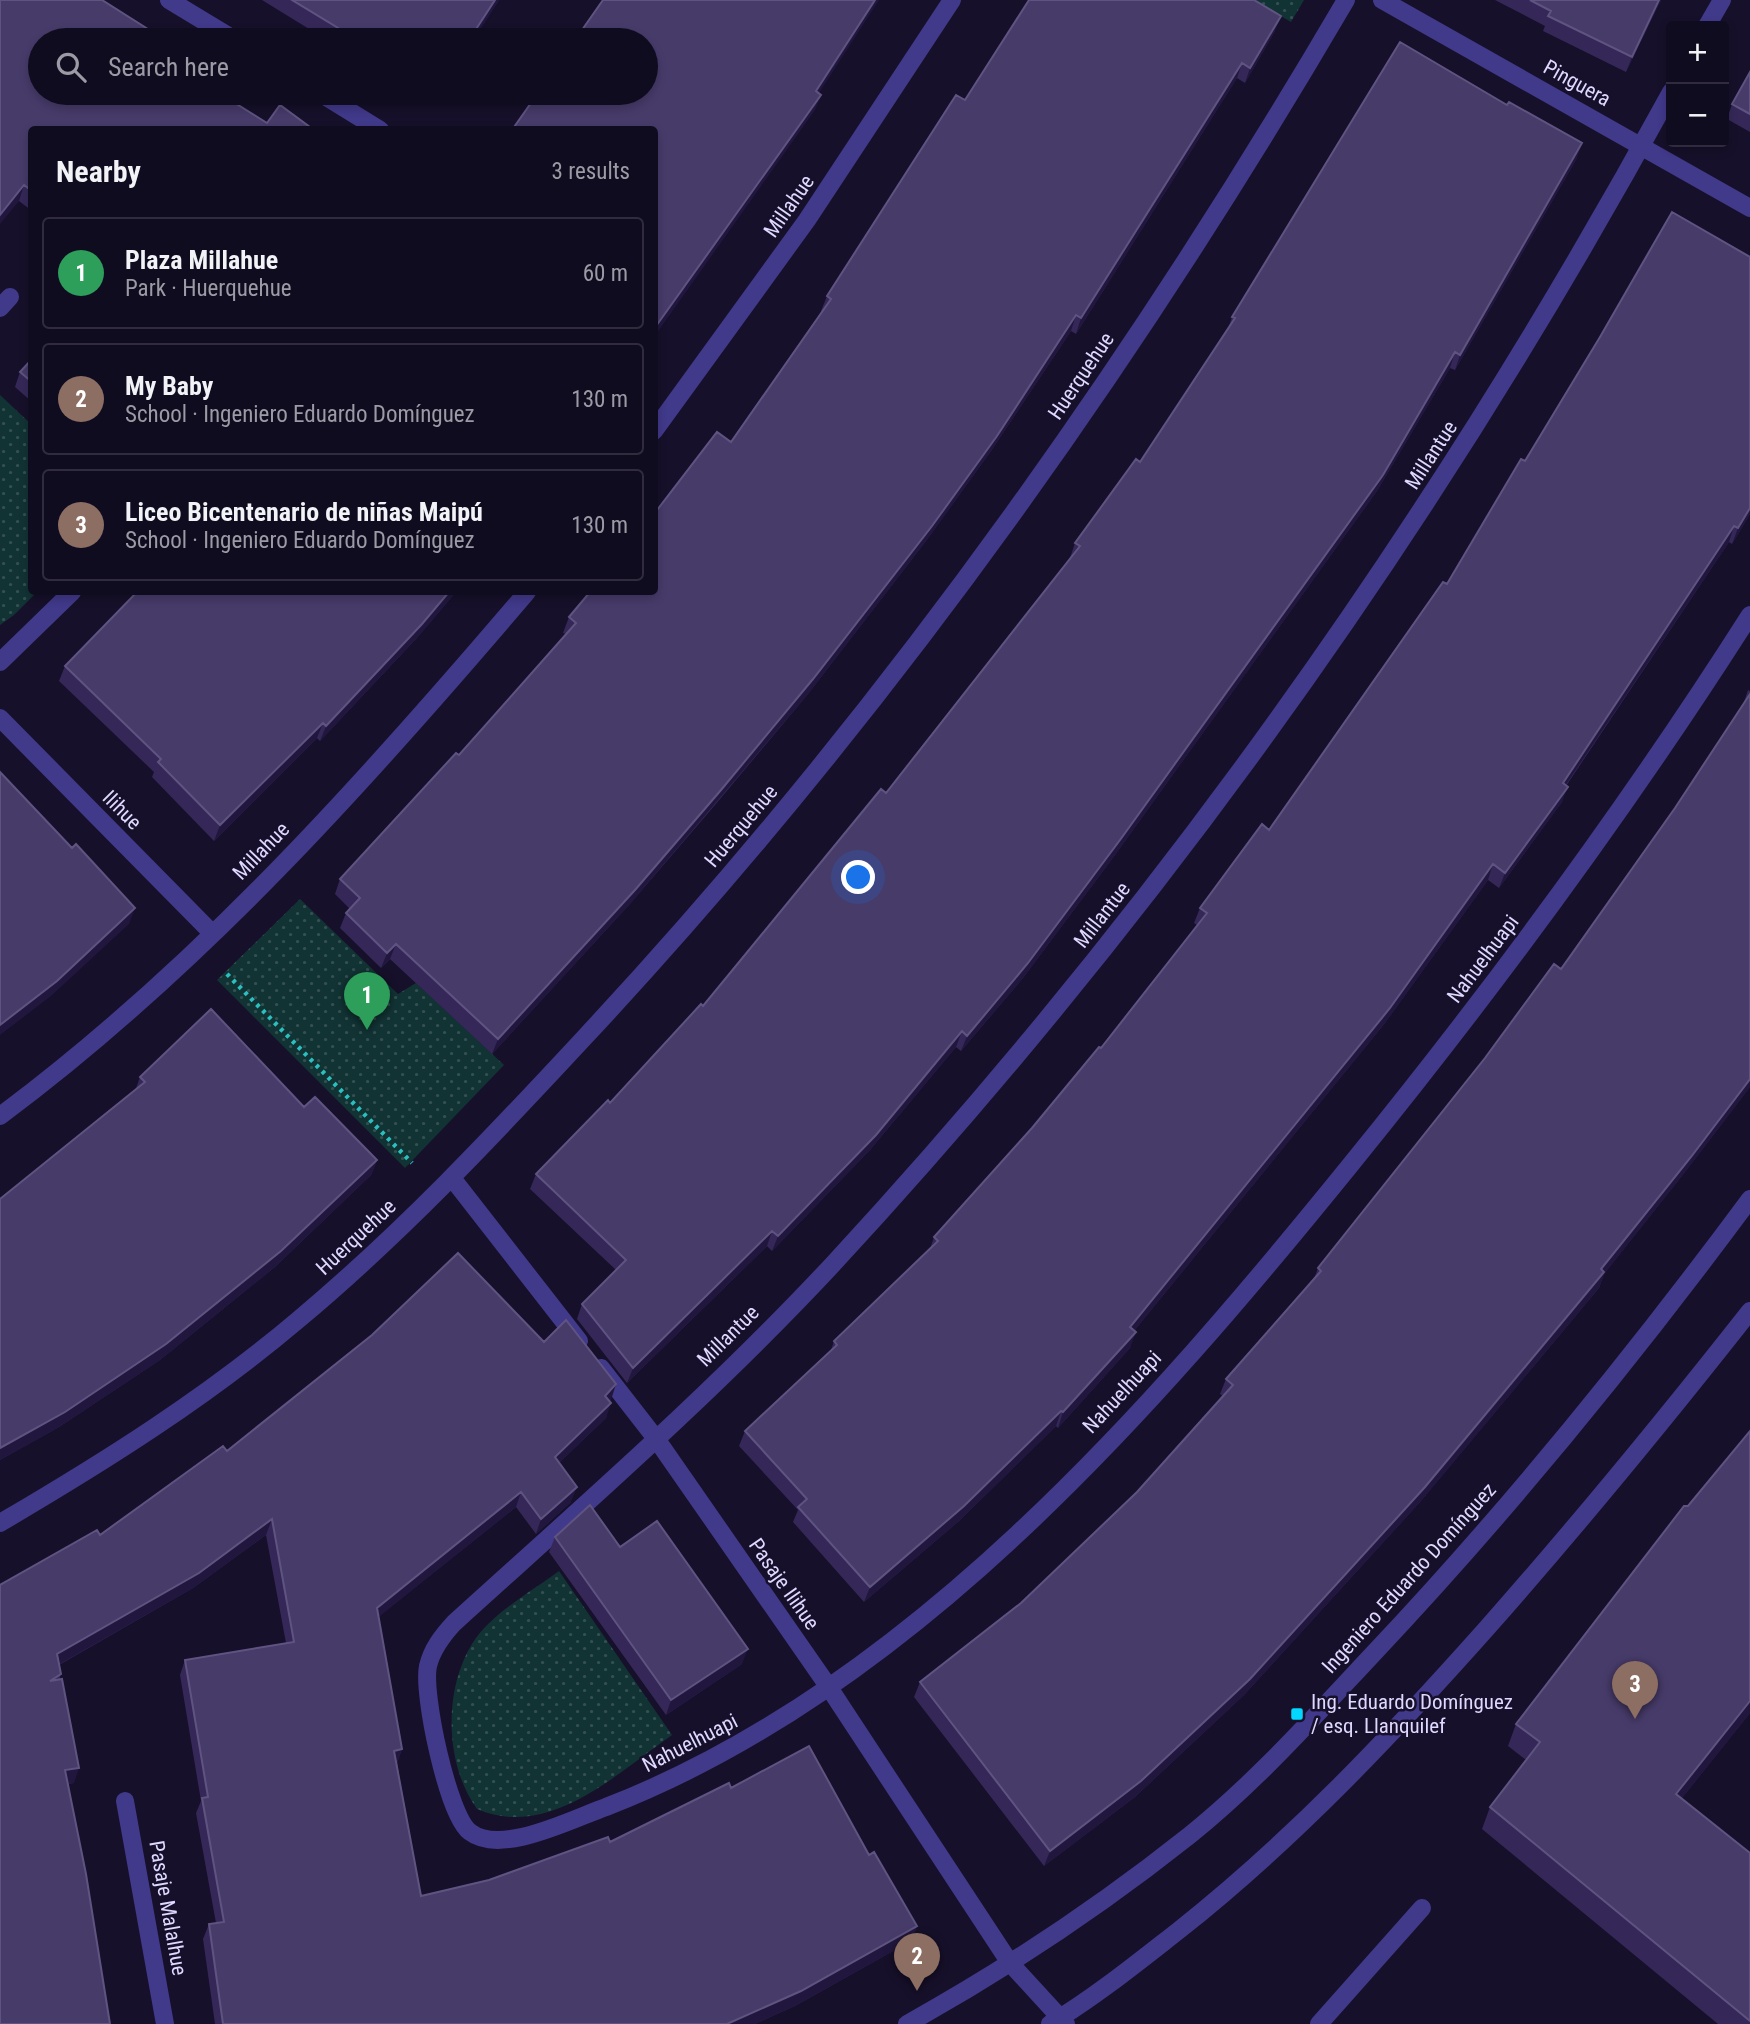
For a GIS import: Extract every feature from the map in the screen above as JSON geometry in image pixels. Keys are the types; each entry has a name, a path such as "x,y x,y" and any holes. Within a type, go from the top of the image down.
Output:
{"street":[{"path":"169,0 215,28"},
{"name":"Millahue","path":"658,425 815,209 952,0"},
{"name":"Huerquehue","path":"0,1523 125,1447 237,1369 299,1319 452,1178 685,930 895,671 976,565 1104,384 1276,120 1346,0"},
{"name":"Pinguera","path":"1381,0 1750,208"},
{"path":"1710,21 1722,0"},
{"name":"Millantue","path":"432,1654 454,1623 657,1440 830,1266 969,1113 1101,954 1276,723 1408,533 1495,397 1666,101"},
{"path":"339,105 374,126"},
{"path":"0,662 69,595"},
{"name":"Millahue","path":"0,1116 107,1031 199,946 410,727 524,595"},
{"name":"Nahuelhuapi","path":"432,1654 426,1684 453,1810 473,1835 500,1842 526,1836 656,1787 743,1743 889,1643 990,1560 1131,1418 1300,1227 1456,1033 1551,905 1704,687 1750,615"},
{"name":"Ilihue","path":"0,718 212,933"},
{"name":"Pasaje Ilihue","path":"452,1178 657,1440 828,1686 1010,1963 1059,2022"},
{"name":"Ingeniero Eduardo Domínguez","path":"907,2024 1010,1963 1191,1834 1278,1755 1444,1577 1531,1476 1750,1199"},
{"path":"1059,2022 1231,1889 1331,1798 1444,1677 1555,1550 1750,1311"},
{"name":"Pasaje Malalhue","path":"125,1801 165,2024"},
{"path":"1319,2024 1422,1908"}],"path":[{"path":"199,946 439,1191"}],"green space":[{"path":"1253,0 1304,0 1291,22"},
{"path":"0,395 28,421 28,595 34,595 0,625"},
{"path":"300,899 398,994 416,983 504,1065 405,1168 217,980"},
{"path":"559,1571 672,1735 605,1784 556,1809 530,1816 504,1816 477,1809 466,1791 454,1750 452,1705 456,1683 472,1644 489,1623"}],"building":[{"path":"0,0 102,0 146,28 28,28 28,105 238,105 267,123 280,105 309,126 28,126 28,188 24,185 0,215"},
{"path":"292,0 495,0 477,28 338,28"},
{"path":"603,0 875,0 816,91 821,95 658,323 658,126 515,126 530,105 658,105 658,28 583,28"},
{"path":"1029,0 1254,0 1281,16 1250,68 1242,63 1081,318 1076,315 997,436 932,526 813,679 721,790 635,890 498,1039 396,944 387,953 346,913 360,898 340,879 456,753 459,755 576,623 569,617 587,595 658,595 658,509 717,432 731,442 831,299 827,296 956,95 965,100"},
{"path":"1530,0 1659,0 1632,57 1548,16 1551,11"},
{"path":"1400,42 1507,105 1509,102 1582,143 1460,355 1455,352 1383,475 1028,963 967,1036 962,1031 876,1135 778,1236 772,1231 633,1368 582,1304 626,1260 536,1174 608,1100 610,1103 701,1004 703,1006 881,789 886,793 1080,546 1075,543 1136,459 1140,462 1235,318 1232,317"},
{"path":"1750,72 1750,114 1732,104"},
{"path":"1672,212 1750,257 1750,508 1738,528 1734,526 1563,783 1568,787 1505,873 1493,864 1390,1008 1130,1327 1136,1332 1063,1412 1061,1411 964,1506 870,1587 798,1507 807,1499 745,1431 837,1345 834,1341 938,1241 934,1237 1032,1128 1099,1047 1101,1048 1207,913 1200,908 1262,824 1269,830 1443,582 1447,584 1521,459 1525,461 1600,337"},
{"path":"28,363 28,379 20,372"},
{"path":"134,595 446,595 326,726 323,723 220,825 158,762 161,759 65,666"},
{"path":"1750,694 1750,1079 1601,1269 1604,1272 1425,1487 1250,1679 1141,1781 1050,1851 920,1682 1021,1603 1137,1492 1233,1385 1226,1379 1321,1271 1318,1268 1485,1058 1554,964 1561,969 1675,808"},
{"path":"0,772 72,848 76,844 135,908 57,981 0,1025"},
{"path":"211,1009 304,1107 315,1097 377,1160 281,1251 166,1344 65,1412 0,1448 0,1199 145,1082 140,1077"},
{"path":"458,1253 544,1342 566,1320 616,1384 605,1396 611,1403 555,1457 577,1487 541,1519 521,1492 377,1608 402,1749 394,1751 421,1896 489,1880 608,1837 610,1842 729,1783 731,1788 809,1746 869,1855 874,1852 917,1926 801,1991 727,2024 223,2024 209,1924 224,1922 202,1798 208,1797 185,1660 294,1642 272,1519 199,1573 57,1654 61,1674 50,1681 62,1679 79,1768 65,1770 86,1874 110,2024 0,2024 0,1585 97,1530 100,1535 223,1446 227,1451 372,1335"},
{"path":"1750,1431 1750,1701 1676,1794 1750,1853 1750,2021 1490,1807 1540,1742 1516,1724 1684,1506 1688,1506"},
{"path":"590,1505 620,1547 657,1521 748,1649 671,1700 555,1537"}],"place":[{"name":"Plaza Millahue","path":"367,1030"},
{"name":"Ing. Eduardo Domínguez / esq. Llanquilef","path":"1297,1714"},
{"name":"Liceo Bicentenario de niñas Maipú","path":"1635,1719"},
{"name":"My Baby","path":"917,1991"}]}
